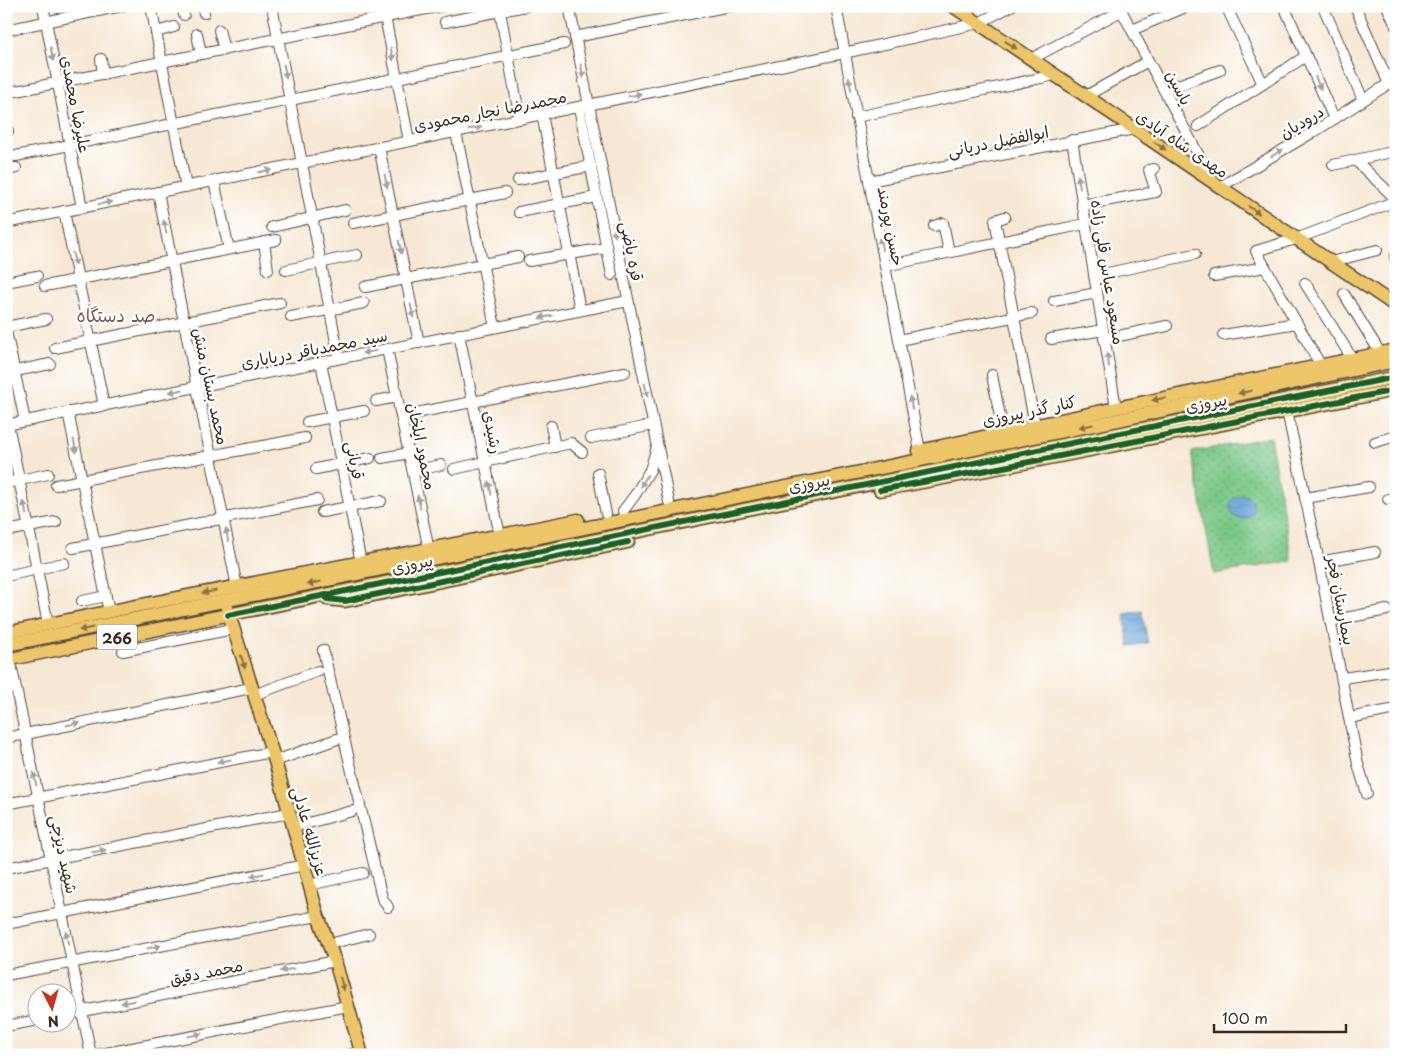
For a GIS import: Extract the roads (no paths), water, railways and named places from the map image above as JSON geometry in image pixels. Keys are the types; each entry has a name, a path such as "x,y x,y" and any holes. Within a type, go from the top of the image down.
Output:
{"main road":[{"name":"مهدی شاه آبادی","path":"953,6 973,16 1031,59 1396,306"},
{"name":"کنار گذر پیروزی","path":"669,506 921,455 1003,432 1036,431 1117,414 1396,350"},
{"name":"پیروزی","path":"1117,414 1396,361"},
{"name":"پیروزی","path":"8,659 813,496 1282,404 1396,377"},
{"path":"1276,385 1282,404"},
{"path":"317,597 345,601 1282,404 1396,390"},
{"path":"921,455 1036,431"},
{"path":"788,509 813,496"},
{"path":"6,633 623,511 669,506 674,524"},
{"name":"پیروزی","path":"6,645 153,616 669,506"},
{"name":"عزیزالله عادلی","path":"226,600 228,615 294,827 318,916 335,961 362,1053"},
{"path":"153,616 157,630"}],"street":[{"name":"علیرضا محمدی","path":"43,6 82,208"},
{"path":"6,30 122,6"},
{"path":"151,6 186,187"},
{"path":"272,6 339,358"},
{"path":"383,6 409,141"},
{"path":"6,93 441,6"},
{"path":"446,22 500,9 526,6"},
{"name":"قره یاضی","path":"569,6 584,106 628,301 669,506"},
{"path":"575,37 730,6"},
{"name":"حسن پورمند","path":"836,6 921,455"},
{"name":"محمدرضا نجار محمودی","path":"6,223 844,53 1011,6"},
{"path":"1132,30 1188,6"},
{"path":"1226,6 1263,84"},
{"path":"1284,6 1334,119"},
{"path":"1323,6 1363,100"},
{"path":"1355,6 1393,82"},
{"path":"1387,6 1396,26"},
{"path":"1031,59 1120,8"},
{"name":"یاسین","path":"1120,8 1217,185"},
{"path":"500,9 520,119"},
{"path":"156,32 174,27"},
{"path":"219,30 224,50"},
{"path":"197,34 201,54"},
{"path":"16,156 564,44"},
{"path":"1198,126 1306,56"},
{"path":"100,59 103,74"},
{"path":"1086,96 1148,61"},
{"path":"1164,90 1220,70"},
{"path":"856,116 1055,75"},
{"name":"درودیان","path":"1217,185 1334,119 1393,82"},
{"path":"584,106 596,197 612,275"},
{"path":"542,114 580,310"},
{"name":"ابوالفضل دریانی","path":"869,181 1134,129"},
{"path":"456,132 495,327"},
{"name":"مسعود عباس قلی زاده","path":"1072,140 1117,414"},
{"path":"379,147 419,342"},
{"path":"1333,165 1396,151"},
{"path":"1321,366 1256,251 1296,239 1396,200 1355,160"},
{"path":"518,180 591,166"},
{"path":"1082,205 1156,192 1149,170 1154,169"},
{"path":"214,181 229,249"},
{"name":"محمد بستان منش","path":"158,192 237,587"},
{"path":"353,223 505,193"},
{"path":"519,212 596,197"},
{"path":"272,226 346,210"},
{"path":"64,211 104,406"},
{"path":"1005,217 994,220 1000,241 1036,431"},
{"path":"934,226 943,224 949,252"},
{"path":"885,266 1085,224"},
{"path":"45,286 276,240"},
{"path":"264,242 268,270"},
{"path":"529,261 606,248"},
{"path":"1331,262 1377,250"},
{"path":"1094,276 1195,254"},
{"path":"286,270 357,255"},
{"path":"365,288 518,257"},
{"path":"1214,276 1265,267"},
{"path":"6,282 37,276"},
{"path":"1305,283 1353,360"},
{"path":"1054,301 1097,293"},
{"path":"1344,294 1381,354"},
{"name":"سید محمدباقر دریاباری","path":"7,425 628,301"},
{"path":"55,348 280,303"},
{"path":"291,317 364,303"},
{"path":"899,340 1032,313"},
{"path":"6,327 46,319"},
{"path":"1223,335 1297,323"},
{"path":"1051,339 1168,326"},
{"path":"6,331 10,372 25,421"},
{"name":"رشیدی","path":"459,334 500,536"},
{"name":"محمود ایلخان","path":"387,349 429,550"},
{"name":"قربانی","path":"321,362 361,563"},
{"path":"10,372 50,364"},
{"path":"401,416 625,372"},
{"path":"992,375 1003,432"},
{"path":"376,401 398,397"},
{"name":"بیمارستان فجر","path":"1282,404 1320,562 1358,764 1367,794"},
{"path":"307,422 364,411"},
{"path":"68,412 110,612"},
{"path":"591,438 653,424"},
{"path":"7,425 48,624"},
{"path":"551,426 556,447"},
{"path":"1375,442 1396,436"},
{"path":"56,485 305,438"},
{"path":"454,469 571,443 582,452"},
{"path":"623,511 650,470 658,446"},
{"path":"382,458 409,453"},
{"path":"316,469 370,458"},
{"path":"413,471 441,465"},
{"path":"598,473 606,514"},
{"path":"6,483 48,474"},
{"path":"1305,498 1369,487"},
{"path":"73,548 95,542 316,500"},
{"path":"322,512 381,501"},
{"path":"6,532 56,522"},
{"path":"1320,562 1375,552"},
{"path":"6,576 64,563"},
{"path":"82,601 106,596"},
{"path":"1330,621 1387,610"},
{"path":"123,651 233,629"},
{"path":"323,650 382,898 388,907"},
{"name":"شهید دیزجی","path":"8,659 91,1055"},
{"path":"1343,678 1396,670"},
{"path":"6,738 253,691 318,672"},
{"path":"1349,718 1396,709"},
{"path":"6,804 273,757 337,739"},
{"path":"294,827 352,811"},
{"path":"6,868 289,814"},
{"path":"6,924 305,865"},
{"path":"309,885 363,873"},
{"path":"6,975 318,916"},
{"path":"329,944 369,934"},
{"name":"محمد دقیق","path":"78,1012 335,961"},
{"path":"96,1055 348,1006"},
{"path":"6,1026 28,1022"},
{"path":"347,1055 362,1053"}],"water":[{"path":"1242,495 1251,498 1254,507 1251,516 1242,519 1233,516 1230,507 1233,498"},
{"path":"1142,611 1148,643 1129,646 1124,614"}],"district":[{"name":"صد دستگاه","path":"116,314"}]}
